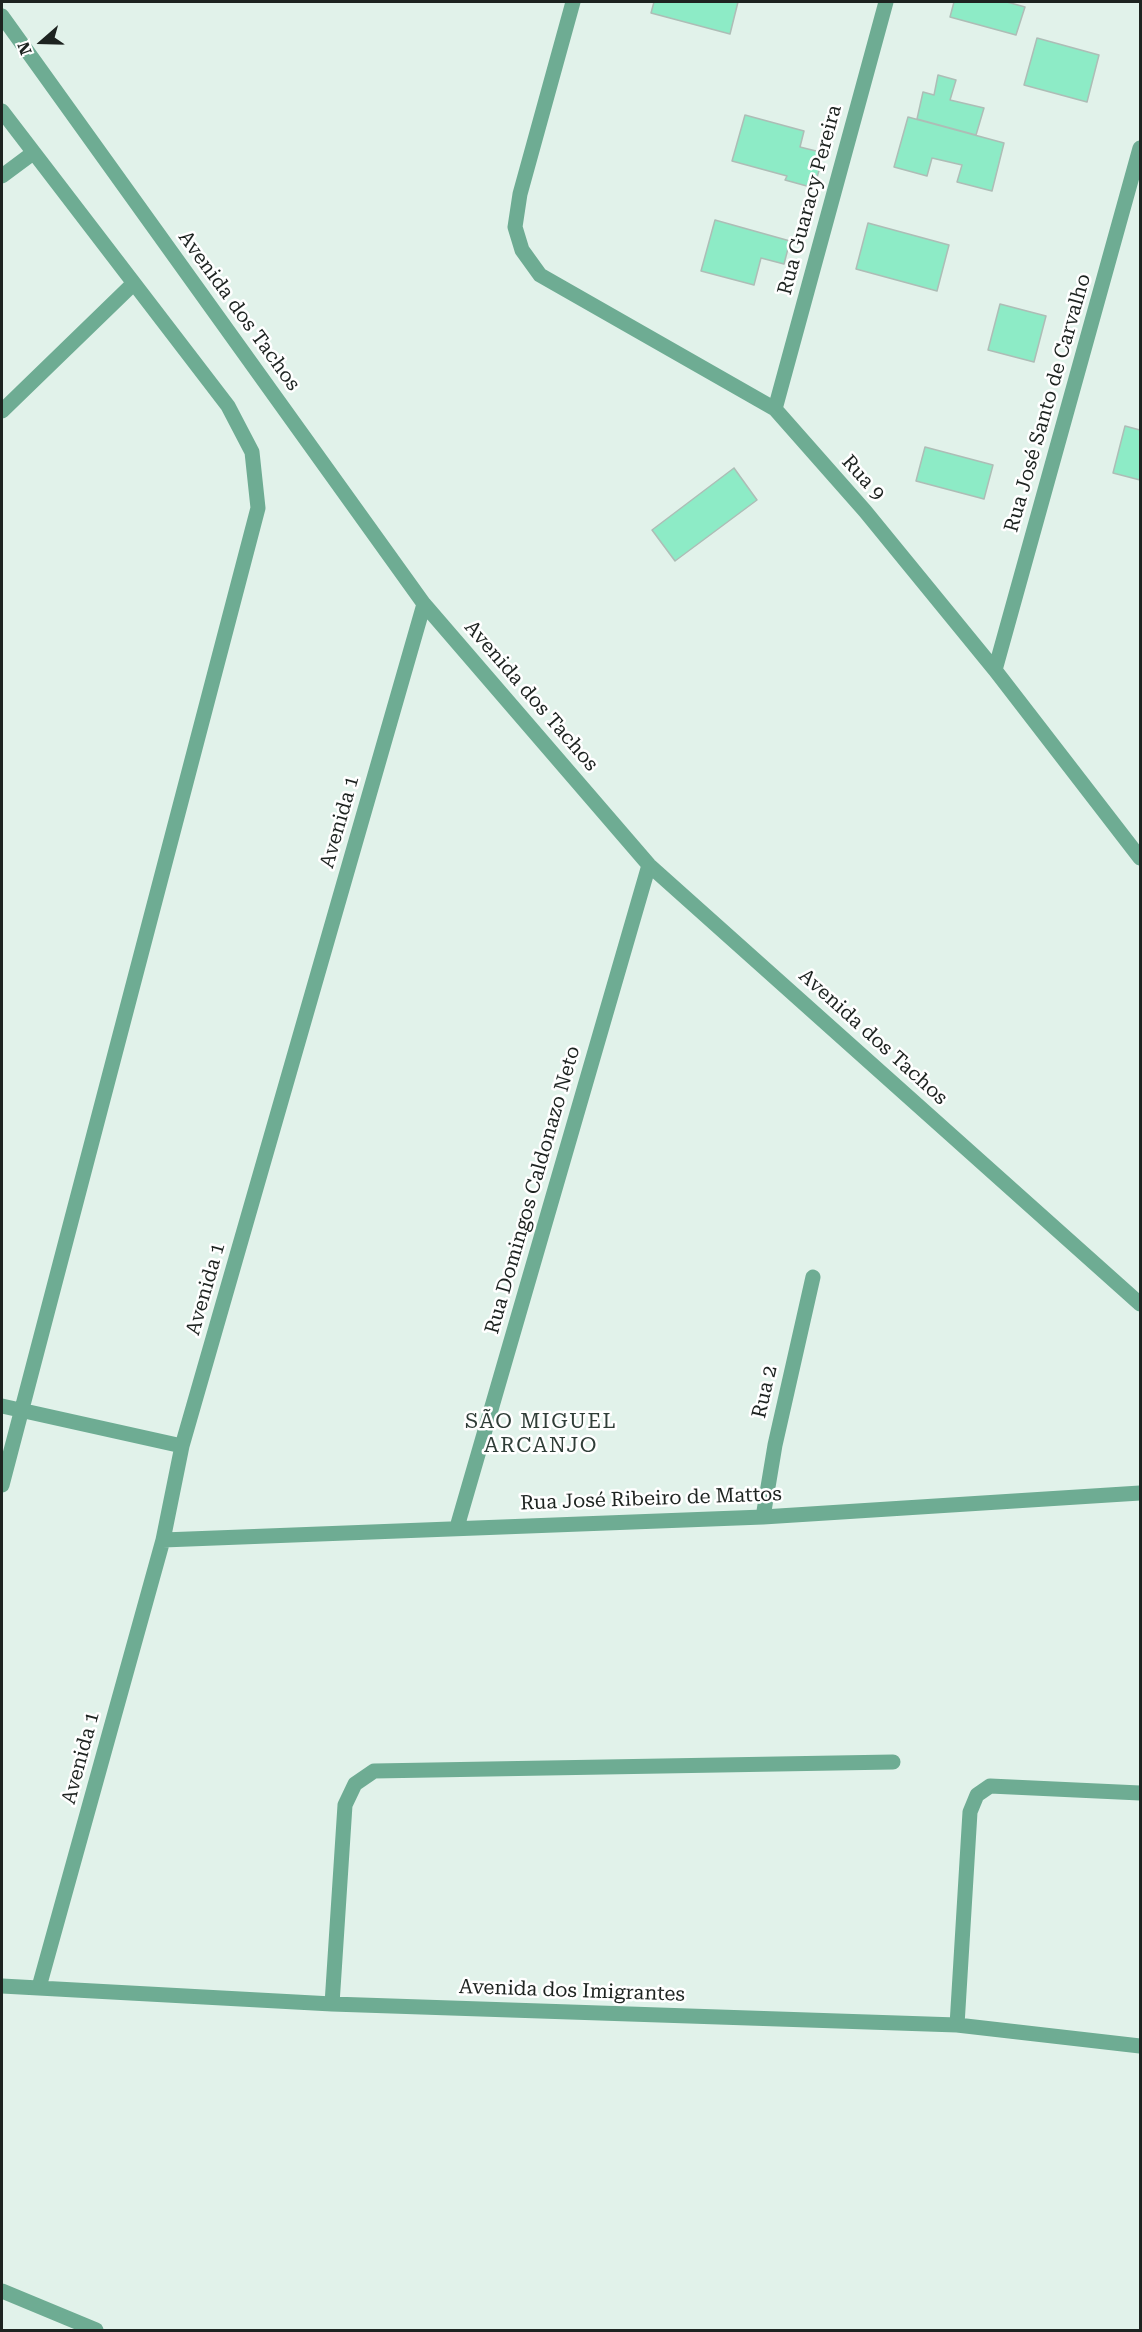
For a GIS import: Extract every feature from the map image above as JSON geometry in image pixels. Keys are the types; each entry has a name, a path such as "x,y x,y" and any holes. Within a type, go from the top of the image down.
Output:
{"street":[{"name":"Rua 9","path":"573,2 520,194 515,227 522,250 540,275 774,409 865,511 995,670 1140,858"},
{"name":"Rua Guaracy Pereira","path":"774,409 886,2"},
{"name":"Avenida dos Tachos","path":"2,16 424,604 649,864 1140,1304"},
{"path":"2,111 228,406 252,452 258,508 2,1485"},
{"name":"Rua José Santo de Carvalho","path":"995,670 1140,148"},
{"path":"2,176 33,153"},
{"path":"2,411 133,284"},
{"name":"Avenida 1","path":"39,1988 163,1540 182,1446 424,604"},
{"name":"Rua Domingos Caldonazo Neto","path":"457,1527 649,864"},
{"name":"Rua 2","path":"763,1516 775,1445 813,1277"},
{"path":"2,1406 182,1446"},
{"name":"Rua José Ribeiro de Mattos","path":"163,1540 763,1516 1140,1493"},
{"path":"332,2004 345,1805 355,1784 374,1771 893,1762"},
{"path":"957,2025 970,1812 977,1795 990,1786 1140,1792"},
{"name":"Avenida dos Imigrantes","path":"2,1986 332,2004 957,2025 1140,2046"},
{"path":"2,2291 96,2331"}],"building":[{"path":"654,2 738,2 730,34 651,13"},
{"path":"954,2 1007,2 1025,7 1016,35 950,17"},
{"path":"1037,38 1099,55 1087,102 1024,85"},
{"path":"938,75 956,80 950,100 984,108 976,135 917,119 923,92 934,95"},
{"path":"745,115 804,131 800,147 824,153 814,188 785,180 787,176 732,161"},
{"path":"908,117 1004,143 992,191 957,182 962,165 932,158 927,176 894,167"},
{"path":"715,220 790,241 784,264 761,258 754,285 701,271"},
{"path":"868,223 949,245 937,291 856,269"},
{"path":"1000,304 1046,316 1034,362 988,350"},
{"path":"1125,426 1140,430 1140,480 1113,473"},
{"path":"925,447 993,465 984,499 916,481"},
{"path":"734,468 757,500 675,561 652,530"}],"district":[{"name":"SÃO MIGUEL ARCANJO","path":"541,1434"}]}
